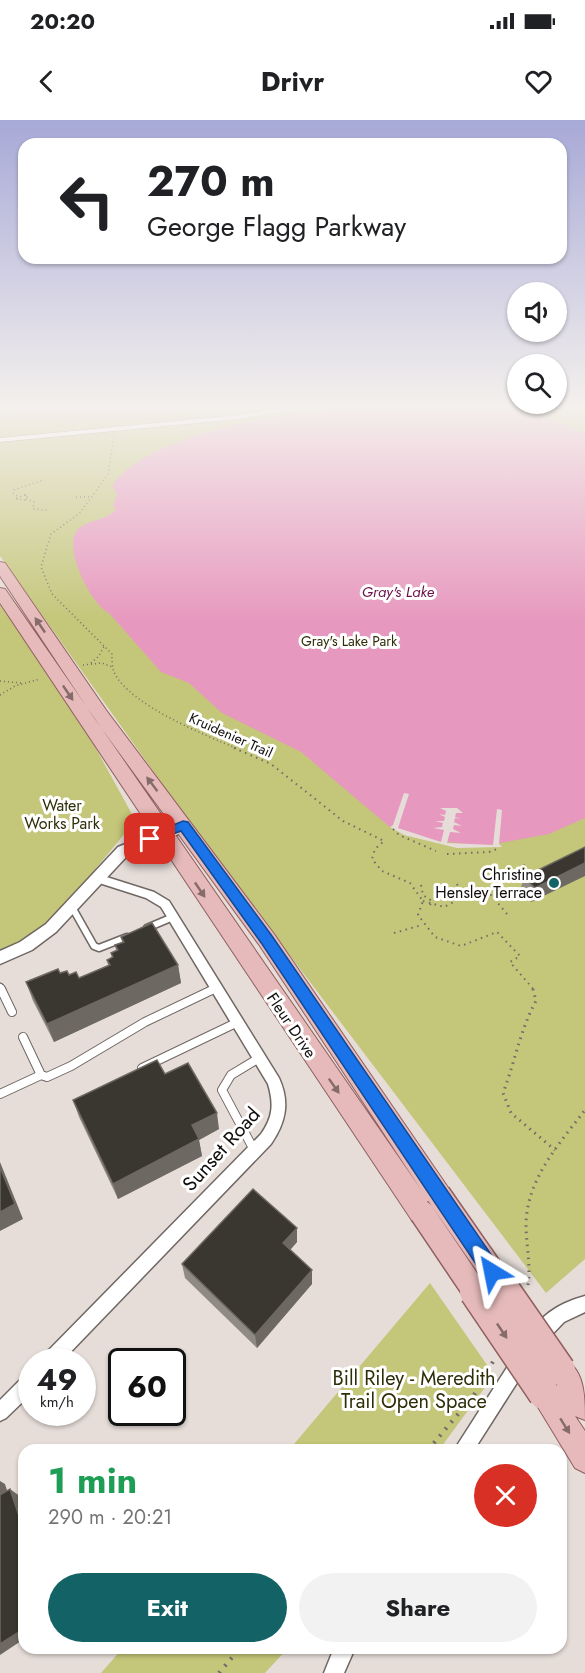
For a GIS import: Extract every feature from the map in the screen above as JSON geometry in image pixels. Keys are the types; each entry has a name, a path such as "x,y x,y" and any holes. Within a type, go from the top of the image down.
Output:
{"main road":[{"name":"Fleur Drive","path":"0,566 100,714 267,940 585,1458"},
{"name":"Fleur Drive","path":"0,592 162,834 430,1203 560,1370 585,1406"}],"street":[{"path":"0,958 26,946 51,928 123,851 183,825"},
{"name":"Sunset Road","path":"63,1348 254,1151 277,1124 281,1111 280,1097 274,1082 174,917 158,898 97,878"},
{"path":"468,1444 543,1331 570,1308 585,1304"},
{"path":"0,1412 18,1394"},
{"path":"334,1673 342,1654"}],"lane":[{"path":"71,906 94,946 99,948 174,917"},
{"path":"0,987 12,1012"},
{"path":"0,1094 41,1075 47,1077 71,1066 145,1022 217,987"},
{"path":"136,1070 238,1022"},
{"path":"23,1037 41,1075"},
{"path":"254,1151 222,1090 231,1076 260,1058"}],"path":[{"name":"Kruidenier Trail","path":"106,476 80,513 51,534 42,554 41,567 52,594 112,654 112,667 122,686 178,723 271,764 287,774 343,821 384,840 373,854 376,867 409,882 423,901"},
{"path":"44,480 14,490 13,493 17,496 16,500 26,499 34,502 33,509 47,510"},
{"path":"17,496 27,495 26,499"},
{"path":"76,497 92,497"},
{"path":"91,663 99,656 104,646"},
{"path":"83,665 91,663 112,667"},
{"path":"0,695 23,683 40,679"},
{"path":"0,681 23,683"},
{"path":"393,829 399,835 436,851"},
{"path":"447,854 489,852 497,849"},
{"path":"491,897 502,880 521,878 529,874 523,863"},
{"path":"457,884 463,897"},
{"path":"421,885 423,895 432,901 430,905"},
{"path":"507,914 491,897 463,897 450,907 430,905 423,901 418,915 422,925 437,940 461,946 497,932 520,956 510,962 531,985 536,993 536,1001 523,1025 518,1054 503,1093 511,1113 555,1150"},
{"path":"394,933 422,925"},
{"path":"527,1292 530,1275 526,1222 530,1193 555,1150 585,1110"},
{"path":"433,1444 474,1395"},
{"path":"219,1673 235,1654"}],"green space":[{"name":"Gray's Lake Park","path":"0,476 585,476 585,1259 546,1293 200,837 0,556"},
{"name":"Water Works Park","path":"0,603 94,745 133,816 131,826 49,925 0,953"},
{"name":"Bill Riley - Meredith Trail Open Space","path":"430,1283 494,1375 443,1444 294,1444"},
{"path":"118,1654 282,1654 265,1673 101,1673"}],"water":[{"name":"Gray's Lake","path":"122,476 585,476 585,818 549,834 484,846 429,840 390,827 301,752 222,713 189,683 161,672 95,600 82,577 74,552 73,541 76,532 84,525 112,513 116,509 113,506 117,494 112,486"}],"pier":[{"path":"404,793 409,794 398,828 441,842 444,830 433,828 442,827 443,823 435,821 444,821 445,817 439,814 445,815 446,811 440,808 457,808 463,813 456,813 455,817 461,819 455,818 454,822 462,826 454,825 453,829 461,833 450,832 447,843 493,845 497,809 502,810 499,844 502,847 457,848 404,835 390,827 393,825"}],"building":[{"path":"585,847 585,863 535,888 524,877"},
{"path":"152,923 178,965 47,1024 26,982 58,969 60,973 67,971 69,975 76,972 79,978 110,965 107,960 113,957 111,953 118,950 115,945 124,942 121,937"},
{"path":"157,1060 165,1074 188,1063 217,1113 192,1125 199,1139 113,1184 73,1100"},
{"path":"0,1167 15,1204 0,1212"},
{"path":"253,1189 297,1228 283,1243 312,1270 255,1335 182,1264"},
{"path":"10,1489 18,1513 18,1633 0,1644 0,1495"}],"place":[{"name":"Christine Hensley Terrace","path":"554,883"}],"route":[{"path":"150,839 183,825 267,940 492,1272"}]}
